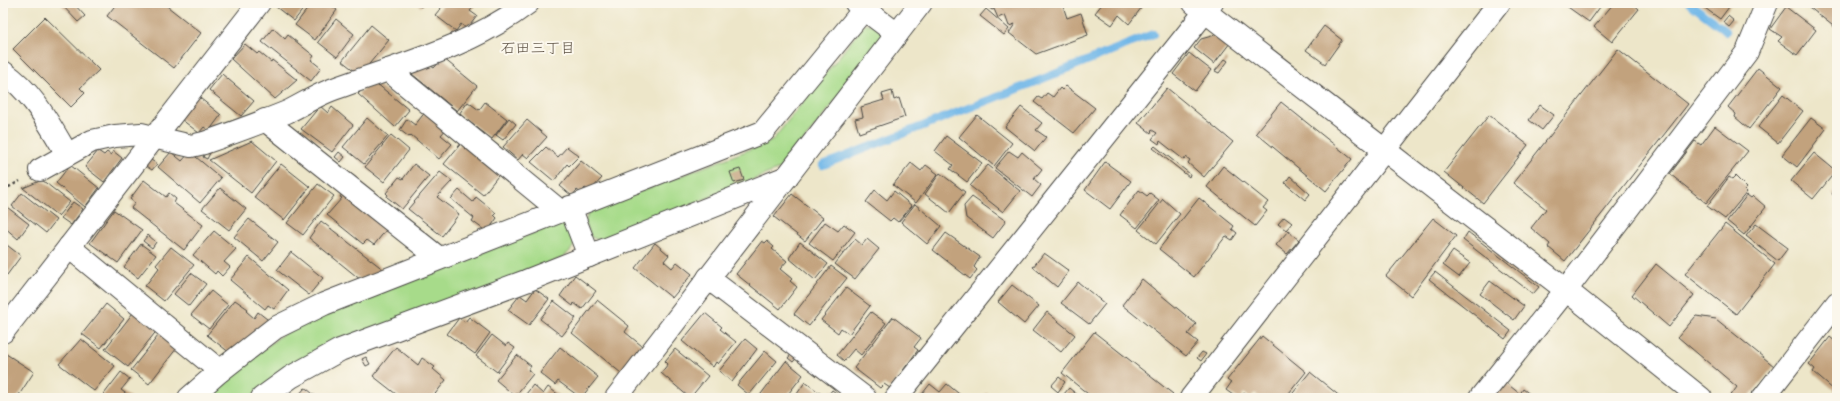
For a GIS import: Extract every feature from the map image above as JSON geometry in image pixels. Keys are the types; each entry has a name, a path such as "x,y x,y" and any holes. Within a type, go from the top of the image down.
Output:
{"street":[{"path":"3,332 258,3"},
{"path":"40,170 92,141 115,136 140,134 191,146 204,143 288,111 329,91 440,52 471,38 506,19 528,3"},
{"path":"616,398 921,3"},
{"path":"1192,398 1499,3"},
{"path":"1480,398 1566,290 1747,52 1767,3"},
{"path":"189,398 220,371 275,328 324,304 763,132 863,5 897,34"},
{"path":"896,398 1203,6 1566,290 1701,398"},
{"path":"388,70 565,209 589,256"},
{"path":"3,72 15,80 35,102 67,154"},
{"path":"265,120 439,258"},
{"path":"262,398 291,377 340,350 589,256 787,177"},
{"path":"69,247 220,371"},
{"path":"708,278 865,398"},
{"path":"1763,398 1837,303"}],"green space":[{"path":"865,24 873,24 883,33 882,42 782,168 601,241 591,237 585,222 588,213 602,206 772,141"},
{"path":"562,222 571,227 574,237 574,245 562,258 278,375 249,398 202,398 283,334 325,313"}],"building":[{"path":"60,3 73,3 85,16 78,22"},
{"path":"117,3 163,3 201,33 174,68 107,16"},
{"path":"271,3 308,3 294,21"},
{"path":"312,3 328,3 337,10 315,40 295,25"},
{"path":"416,3 424,3 421,7"},
{"path":"445,3 477,3 470,11 477,16 467,29 461,24 456,31 435,15"},
{"path":"983,3 1062,3 1067,18 1081,13 1088,35 1036,54 1009,33 1015,24 1009,26 1005,15 998,18 994,9 992,10"},
{"path":"1103,3 1145,3 1129,24 1119,15 1112,25 1095,13"},
{"path":"1566,3 1603,3 1589,22 1565,5"},
{"path":"1614,3 1632,3 1639,9 1612,42 1594,27"},
{"path":"1698,3 1732,3 1720,19"},
{"path":"1804,3 1837,3 1837,29"},
{"path":"1786,7 1816,30 1797,55 1778,41 1782,37 1770,29"},
{"path":"986,9 1009,29 1004,35 980,16"},
{"path":"1728,16 1734,21 1729,27 1723,22"},
{"path":"45,17 99,70 80,88 85,93 71,107 13,49"},
{"path":"336,19 354,34 337,57 318,42"},
{"path":"371,25 389,40 360,75 342,61"},
{"path":"1324,26 1342,40 1325,64 1306,50"},
{"path":"273,28 285,39 288,35 314,56 311,60 321,68 311,81 262,42"},
{"path":"1219,34 1230,43 1214,64 1194,48 1201,39"},
{"path":"245,44 257,54 259,52 271,62 272,60 297,80 275,99 231,59"},
{"path":"1618,49 1688,104 1565,261 1548,247 1550,244 1531,228 1546,209 1513,183"},
{"path":"1189,53 1211,70 1195,91 1173,74"},
{"path":"443,58 477,86 457,111 412,74 416,68 428,64 434,68"},
{"path":"1225,59 1228,61 1219,73 1215,71"},
{"path":"1758,68 1782,87 1749,129 1735,117 1736,114 1728,107"},
{"path":"1837,73 1837,81 1833,78"},
{"path":"222,74 254,101 241,116 209,90"},
{"path":"376,83 409,110 395,127 358,94 363,89"},
{"path":"1066,86 1095,108 1074,133 1034,102 1038,97 1042,99 1047,93 1053,97 1060,88 1062,90"},
{"path":"1167,88 1233,142 1204,177 1188,163 1190,160 1186,157 1184,160 1160,141 1159,144 1152,139 1157,133 1152,130 1151,133 1138,123"},
{"path":"892,91 894,100 899,98 905,117 859,133 855,119 863,117 861,107 884,100 882,94"},
{"path":"195,94 221,115 209,131 204,127 199,133 177,116"},
{"path":"1783,95 1803,111 1778,143 1758,127"},
{"path":"468,102 479,110 485,102 507,119 492,139 459,114"},
{"path":"1281,102 1352,159 1326,191 1256,133"},
{"path":"1540,105 1554,115 1542,130 1529,120"},
{"path":"320,106 328,113 332,107 353,125 332,152 301,129"},
{"path":"1021,107 1042,123 1036,130 1046,137 1035,151 1005,127"},
{"path":"426,111 447,128 441,135 452,144 439,159 411,135 409,137 400,130 407,119 415,125"},
{"path":"977,115 1012,143 994,166 959,137"},
{"path":"1489,115 1528,145 1483,203 1444,172"},
{"path":"367,118 388,136 364,164 343,147"},
{"path":"509,118 516,124 503,140 496,135"},
{"path":"1811,118 1826,129 1797,167 1782,155"},
{"path":"527,120 547,137 528,158 523,154 518,160 503,147"},
{"path":"1715,126 1748,151 1706,203 1670,174 1695,141 1701,145"},
{"path":"391,135 409,150 384,182 365,167"},
{"path":"946,136 982,163 967,182 950,169 953,165 935,151"},
{"path":"252,141 276,161 251,193 209,160"},
{"path":"463,141 501,172 483,195 444,164"},
{"path":"1155,146 1190,174 1189,177 1153,148"},
{"path":"546,147 558,157 567,147 579,156 569,166 567,164 554,181 531,162"},
{"path":"98,151 104,155 107,152 111,155 113,151 122,158 104,182 85,167"},
{"path":"206,151 210,153 207,159 203,157"},
{"path":"1009,151 1018,157 1022,152 1042,169 1034,179 1041,185 1032,197 995,168"},
{"path":"171,152 182,161 190,152 221,178 200,203 158,167"},
{"path":"339,152 345,157 341,162 335,157"},
{"path":"1814,153 1836,171 1813,199 1791,181"},
{"path":"148,158 157,164 152,170 144,165"},
{"path":"581,161 602,178 590,191 585,188 581,193 577,190 572,196 560,186"},
{"path":"1105,162 1131,181 1110,209 1085,190"},
{"path":"911,163 921,171 926,165 938,174 916,203 893,185"},
{"path":"281,164 310,187 284,220 254,197"},
{"path":"414,164 429,176 402,209 387,197 388,195 386,193 399,177 403,179"},
{"path":"70,165 99,188 85,207 56,183"},
{"path":"988,165 1020,191 1003,212 970,186"},
{"path":"1223,166 1268,202 1263,208 1267,211 1255,226 1207,187"},
{"path":"740,169 744,180 734,183 730,172"},
{"path":"440,172 452,181 437,197 459,214 442,236 408,209"},
{"path":"940,173 965,192 949,213 925,194"},
{"path":"1290,176 1310,194 1305,200 1285,183"},
{"path":"1735,176 1747,188 1745,190 1747,192 1725,219 1707,206 1729,177 1732,179"},
{"path":"42,180 70,202 58,216 23,188"},
{"path":"144,180 166,197 169,193 176,199 174,203 203,225 184,250 131,208 135,203 130,199"},
{"path":"318,184 334,196 303,235 287,223"},
{"path":"220,188 246,209 229,230 202,209"},
{"path":"1837,188 1837,197 1832,194"},
{"path":"459,190 473,202 476,197 496,213 494,215 497,218 487,232 472,221 474,218 451,199"},
{"path":"875,190 887,200 894,191 912,206 898,222 893,218 890,221 866,202"},
{"path":"1139,190 1147,196 1150,193 1159,200 1137,228 1120,215"},
{"path":"344,191 386,230 374,245 367,240 363,244 327,215 342,198 340,197"},
{"path":"22,193 56,220 46,233 12,206"},
{"path":"792,194 823,218 805,241 774,217"},
{"path":"1747,195 1751,198 1753,196 1766,207 1744,235 1727,221"},
{"path":"972,197 1006,221 993,238 966,218 964,206"},
{"path":"1199,198 1234,226 1232,229 1237,233 1232,240 1226,236 1194,277 1159,249"},
{"path":"1163,199 1180,214 1156,244 1138,230"},
{"path":"73,202 83,209 71,225 61,218"},
{"path":"3,204 29,224 18,239 3,226"},
{"path":"915,204 941,226 927,244 901,222"},
{"path":"114,210 142,230 118,263 90,243"},
{"path":"1284,217 1292,223 1286,230 1278,224"},
{"path":"1433,218 1456,236 1411,296 1386,276"},
{"path":"249,219 278,242 263,261 234,237"},
{"path":"321,221 384,270 361,280 309,238"},
{"path":"825,222 838,231 844,224 855,232 833,261 809,243"},
{"path":"1725,224 1775,264 1736,314 1685,274"},
{"path":"1756,224 1788,248 1778,261 1746,236"},
{"path":"214,231 236,249 224,262 230,267 222,276 217,271 215,274 193,255"},
{"path":"1288,231 1299,240 1287,254 1276,245"},
{"path":"1468,232 1539,287 1533,294 1463,240"},
{"path":"946,233 980,257 974,267 977,270 970,279 933,250"},
{"path":"148,235 156,242 152,248 143,241"},
{"path":"855,239 862,245 867,239 879,249 855,279 835,264"},
{"path":"762,241 765,243 767,241 774,247 772,249 787,261 780,269 792,279 790,281 797,287 780,309 736,274"},
{"path":"3,242 21,256 7,275 3,273"},
{"path":"800,242 828,264 815,280 789,258"},
{"path":"655,243 669,255 664,261 672,268 677,262 692,274 672,298 635,268"},
{"path":"141,244 156,255 138,278 124,267"},
{"path":"171,247 194,265 164,301 145,286 159,268 156,265"},
{"path":"1453,251 1470,263 1459,277 1443,265"},
{"path":"291,252 323,278 309,295 277,270"},
{"path":"1044,253 1069,271 1057,287 1033,267"},
{"path":"249,257 288,290 274,309 268,305 265,309 230,280"},
{"path":"1656,264 1694,295 1669,327 1632,295"},
{"path":"831,266 847,278 809,326 794,314"},
{"path":"1435,272 1511,331 1505,339 1429,279"},
{"path":"191,273 206,284 189,306 174,294"},
{"path":"575,275 596,291 582,309 574,303 573,306 560,296"},
{"path":"1142,279 1196,324 1188,334 1198,342 1186,356 1122,305"},
{"path":"1490,281 1524,306 1514,320 1480,294"},
{"path":"1078,282 1105,304 1089,324 1061,303"},
{"path":"1012,285 1039,306 1024,324 998,302"},
{"path":"846,288 870,306 849,334 841,328 838,333 821,320"},
{"path":"535,289 549,299 529,325 508,310 520,295 527,300"},
{"path":"211,291 228,305 209,329 191,315"},
{"path":"235,300 248,309 246,311 254,318 258,312 272,323 230,353 207,335"},
{"path":"597,300 629,326 625,332 642,346 621,373 572,333"},
{"path":"554,301 576,318 562,336 540,319"},
{"path":"106,304 124,319 101,348 82,334"},
{"path":"136,309 158,329 128,367 105,349"},
{"path":"871,312 886,323 861,355 854,349 844,361 837,355"},
{"path":"1047,312 1075,335 1061,352 1033,330"},
{"path":"705,313 722,327 720,329 736,342 718,364 716,362 713,367 682,341"},
{"path":"1696,316 1716,319 1774,366 1748,398 1729,398 1737,387 1678,337"},
{"path":"469,317 490,333 475,354 447,334 459,318 465,322"},
{"path":"893,317 921,338 914,347 918,350 890,388 884,384 880,388 854,368"},
{"path":"162,331 180,344 149,384 131,370"},
{"path":"1094,332 1173,394 1170,398 1093,398 1062,373"},
{"path":"492,335 506,346 508,343 515,348 497,372 476,356"},
{"path":"1262,336 1306,372 1285,398 1260,398 1255,393 1250,398 1244,393 1241,398 1237,398 1226,390 1231,383 1227,380"},
{"path":"1830,337 1837,343 1837,389 1835,391 1813,372 1815,369 1809,364"},
{"path":"81,339 115,366 94,391 59,364"},
{"path":"745,339 757,349 732,382 719,371"},
{"path":"396,347 418,365 422,358 435,367 433,369 446,380 432,398 401,398 373,376"},
{"path":"560,347 598,377 581,398 558,381 555,385 540,373"},
{"path":"675,349 708,376 690,398 661,373 668,364 665,361"},
{"path":"765,351 777,361 749,395 737,385"},
{"path":"794,351 799,355 793,362 788,358"},
{"path":"3,352 34,372 17,398 7,398 3,395"},
{"path":"1202,352 1206,354 1201,361 1197,358"},
{"path":"517,355 531,366 528,370 533,374 515,396 496,380"},
{"path":"366,357 370,364 366,366 362,359"},
{"path":"786,361 803,375 785,398 758,398"},
{"path":"121,372 130,379 121,390 132,398 101,398"},
{"path":"1310,372 1342,398 1289,398"},
{"path":"1059,377 1065,382 1058,392 1051,386"},
{"path":"805,382 824,396 823,398 795,397"},
{"path":"1505,382 1520,394 1523,389 1531,395 1529,398 1493,398"},
{"path":"930,384 940,392 947,384 964,398 919,398"},
{"path":"533,385 543,394 548,387 563,398 523,398"},
{"path":"305,388 307,389 318,398 296,398"},
{"path":"1069,388 1081,398 1068,398 1064,394"},
{"path":"832,390 843,398 826,398"},
{"path":"986,393 993,398 982,398"}],"waterway":[{"path":"1689,3 1726,31"},
{"path":"823,165 1153,34"}],"district":[{"name":"石田三丁目","path":"538,47"}]}
